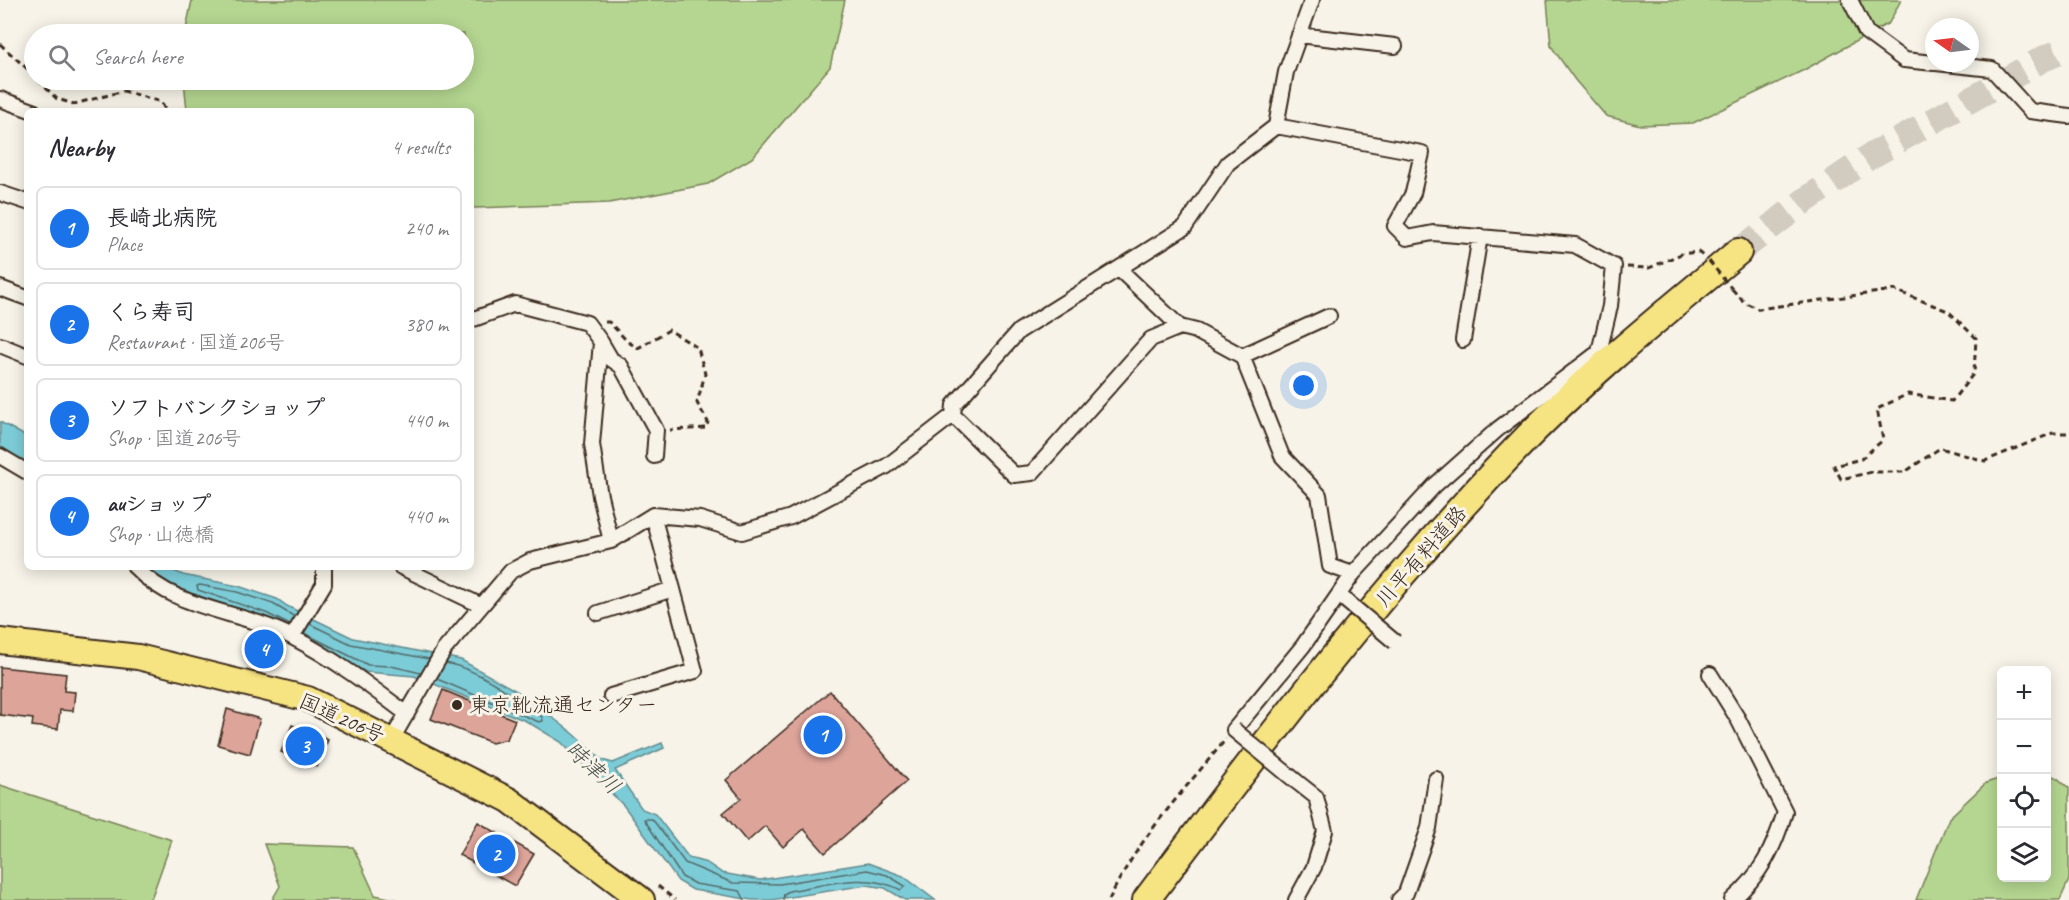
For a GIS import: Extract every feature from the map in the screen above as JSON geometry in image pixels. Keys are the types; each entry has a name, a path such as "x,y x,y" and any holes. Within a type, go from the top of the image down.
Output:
{"highway":[{"name":"川平有料道路","path":"1146,900 1235,782 1437,535 1515,450 1579,388 1743,255 1594,391 1531,453 1422,575 1250,779 1161,900"},
{"name":"国道206号","path":"0,641 138,657 297,697 392,739 508,800 642,900"}],"street":[{"path":"392,739 444,650 501,579 530,561 611,542 653,515 700,519 742,532 791,518 887,466 953,415 954,405 1019,331 1185,227 1228,163 1276,126 1286,72 1312,0"},
{"path":"1850,0 1866,32 1904,60 1925,62"},
{"path":"1299,35 1395,46"},
{"path":"1979,68 1992,69 2030,111 2069,116"},
{"path":"0,99 25,108"},
{"path":"1276,126 1422,153 1413,193 1395,226 1407,238 1433,233 1575,245 1614,266 1610,306 1599,352 1498,429 1434,486 1353,574 1303,646 1234,730 1316,797 1325,831 1314,867 1296,900"},
{"path":"0,193 24,201"},
{"path":"1462,340 1480,236"},
{"path":"1119,268 1180,327 1196,331 1242,356 1282,456 1319,495 1330,566 1353,574"},
{"path":"0,288 24,297"},
{"path":"474,319 515,304 587,323 611,359 621,366 656,430 654,456"},
{"path":"1242,356 1329,316"},
{"path":"953,415 1014,476 1032,473 1151,339 1180,327"},
{"path":"601,342 592,444 600,496 611,542"},
{"path":"0,345 24,355"},
{"path":"0,456 24,470"},
{"path":"611,696 695,671 653,515"},
{"path":"138,570 149,582 170,595 292,637 365,682 407,714"},
{"path":"292,637 324,584 324,570"},
{"path":"407,570 480,605"},
{"path":"598,613 673,589"},
{"path":"1345,600 1395,642"},
{"path":"1710,674 1738,719 1785,812 1776,840 1752,882 1732,900"},
{"path":"1399,900 1406,893 1429,828 1436,779"}],"path":[{"path":"0,44 24,66"},
{"path":"48,90 57,99 74,104 124,91 161,102 164,108"},
{"path":"1614,266 1649,268 1681,254 1698,252 1709,261 1744,302 1758,309 1894,290 1948,311 1976,338 1974,373 1952,401 1908,394 1877,409 1883,440 1861,459 1834,466 1841,479 1872,472 1905,472 1940,448 1985,461 2053,434 2069,433"},
{"path":"587,323 609,322 628,342 638,348 669,330 698,348 705,374 698,403 708,422 706,428 656,430"},
{"path":"1109,900 1119,877 1215,753"}],"green space":[{"path":"192,0 845,0 830,67 752,158 708,184 609,203 475,208 474,108 187,108 185,90 474,90 474,24 187,24"},
{"path":"1547,0 1901,0 1889,23 1804,70 1693,123 1640,125 1606,116 1575,80 1551,46"},
{"path":"2051,776 2056,777 2069,788 2069,880 2060,900 1916,900 1949,818 1986,783 1997,779 1997,882 2051,882"},
{"path":"0,785 172,840 152,896 148,900 0,900"},
{"path":"264,844 353,847 375,895 399,900 272,900 280,886"}],"water":[{"path":"0,422 24,435 24,462 0,446"},
{"name":"時津川","path":"148,570 172,570 183,575 238,586 277,599 353,638 461,660 520,693 574,734 602,760 613,763 662,743 664,748 615,770 642,809 655,814 689,858 707,863 722,873 760,880 868,863 903,876 935,900 905,900 885,888 867,885 771,900 752,900 693,890 678,881 624,806 561,742 526,721 414,676 366,672 264,618 173,588"}],"building":[{"path":"252,636 281,643 276,663 247,655"},
{"path":"0,667 66,674 64,691 75,692 73,711 60,710 58,729 32,726 33,719 0,715"},
{"name":"東京靴流通センター","path":"443,690 515,720 507,739 492,743 431,719"},
{"path":"830,691 907,781 825,853 804,829 783,847 765,826 747,842 723,813 741,798 726,780"},
{"path":"227,709 260,719 250,754 218,745"},
{"path":"292,725 328,740 317,767 281,752"},
{"path":"478,822 534,854 515,886 459,855"}],"tunnel":[{"path":"1738,252 1803,202 1869,157 2043,59 2069,48"}],"place":[{"name":"auショップ","path":"264,649"},
{"name":"東京靴流通センター","path":"457,705"},
{"name":"長崎北病院","path":"823,735"},
{"name":"ソフトバンクショップ","path":"305,746"},
{"name":"くら寿司","path":"496,854"}]}
